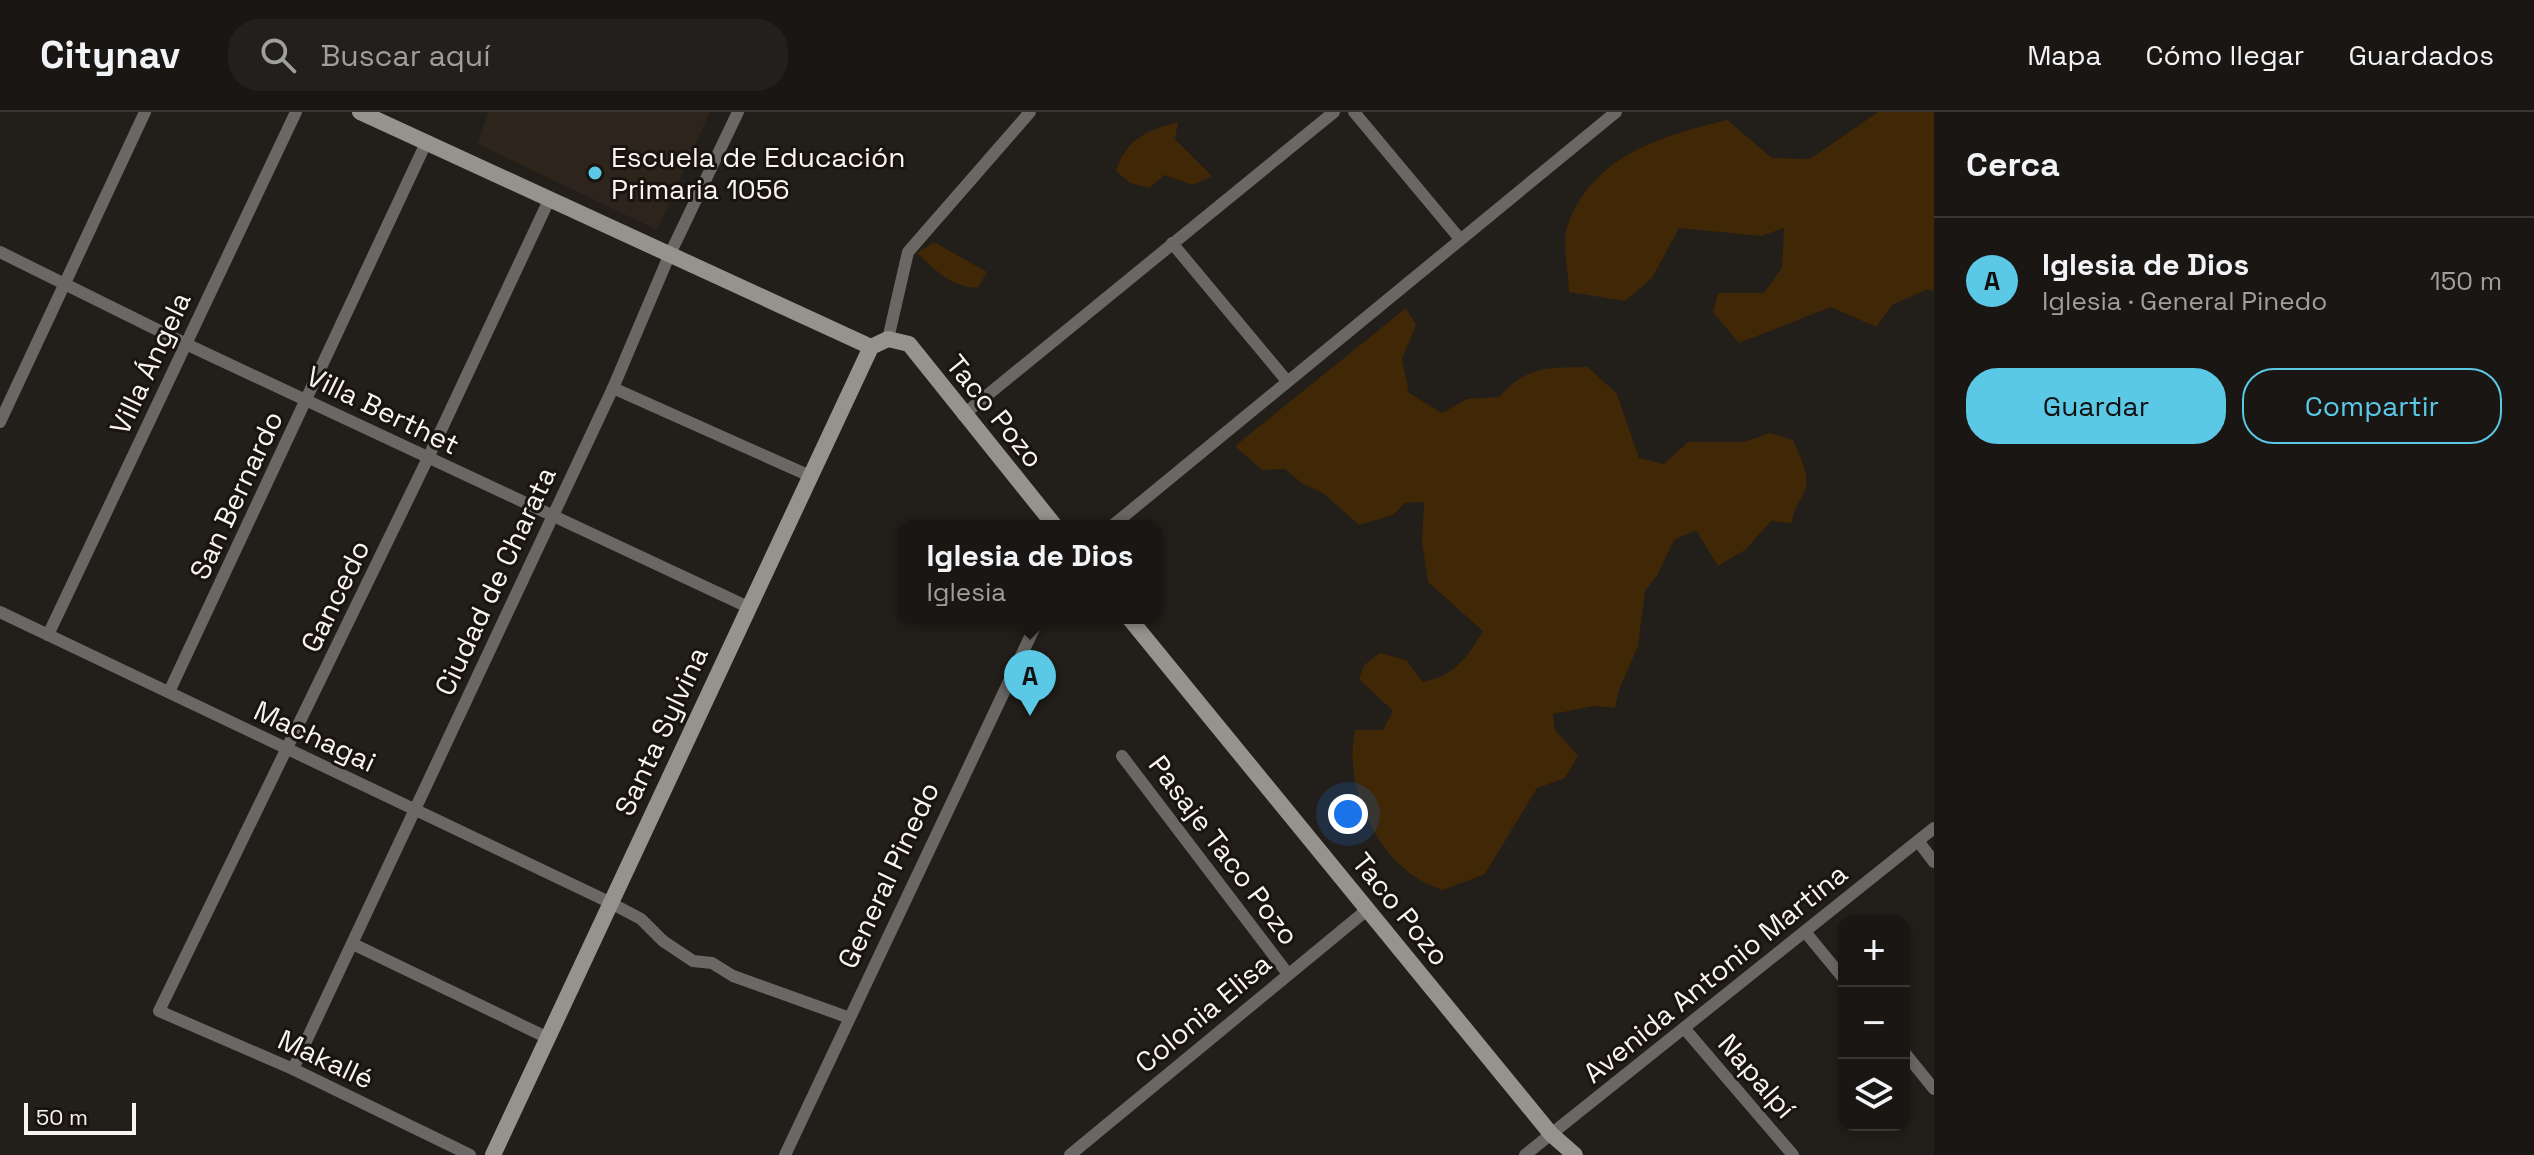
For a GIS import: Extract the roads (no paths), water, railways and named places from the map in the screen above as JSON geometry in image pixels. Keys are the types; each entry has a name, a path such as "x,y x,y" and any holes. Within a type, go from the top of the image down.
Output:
{"street":[{"path":"0,422 67,285 145,112"},
{"name":"Villa Ángela","path":"48,635 296,112"},
{"path":"360,112 871,347 888,339 908,252 1030,112"},
{"name":"Ciudad de Charata","path":"293,1069 613,388 669,256 738,112"},
{"path":"963,415 1334,112"},
{"path":"1354,112 1460,239"},
{"path":"1119,520 1616,112"},
{"name":"San Bernardo","path":"169,692 426,143"},
{"name":"Gancedo","path":"159,1011 428,458 549,200"},
{"path":"1172,243 1287,381"},
{"name":"Villa Berthet","path":"0,252 186,344 748,607"},
{"name":"Taco Pozo","path":"888,339 909,344 1050,520"},
{"name":"Santa Sylvina","path":"493,1155 871,347"},
{"path":"613,388 810,476"},
{"name":"Machagai","path":"0,612 609,902 641,919 663,941 693,961 712,963 733,976 847,1017"},
{"name":"General Pinedo","path":"785,1155 847,1017 1036,624"},
{"name":"Taco Pozo","path":"1134,624 1551,1134 1575,1155"},
{"name":"Pasaje Taco Pozo","path":"1122,756 1288,974"},
{"name":"Avenida Antonio Martina","path":"1525,1155 1934,828"},
{"path":"1918,841 1934,862"},
{"name":"Colonia Elisa","path":"1070,1155 1368,909"},
{"path":"1806,933 1838,972"},
{"path":"353,944 548,1038"},
{"name":"Makallé","path":"159,1011 293,1069 470,1155"},
{"name":"Napalpí","path":"1684,1028 1793,1155"},
{"path":"1910,1059 1934,1089"}],"place":[{"name":"Escuela de Educación Primaria 1056","path":"595,173"},
{"name":"Iglesia de Dios","path":"1030,716"}]}
